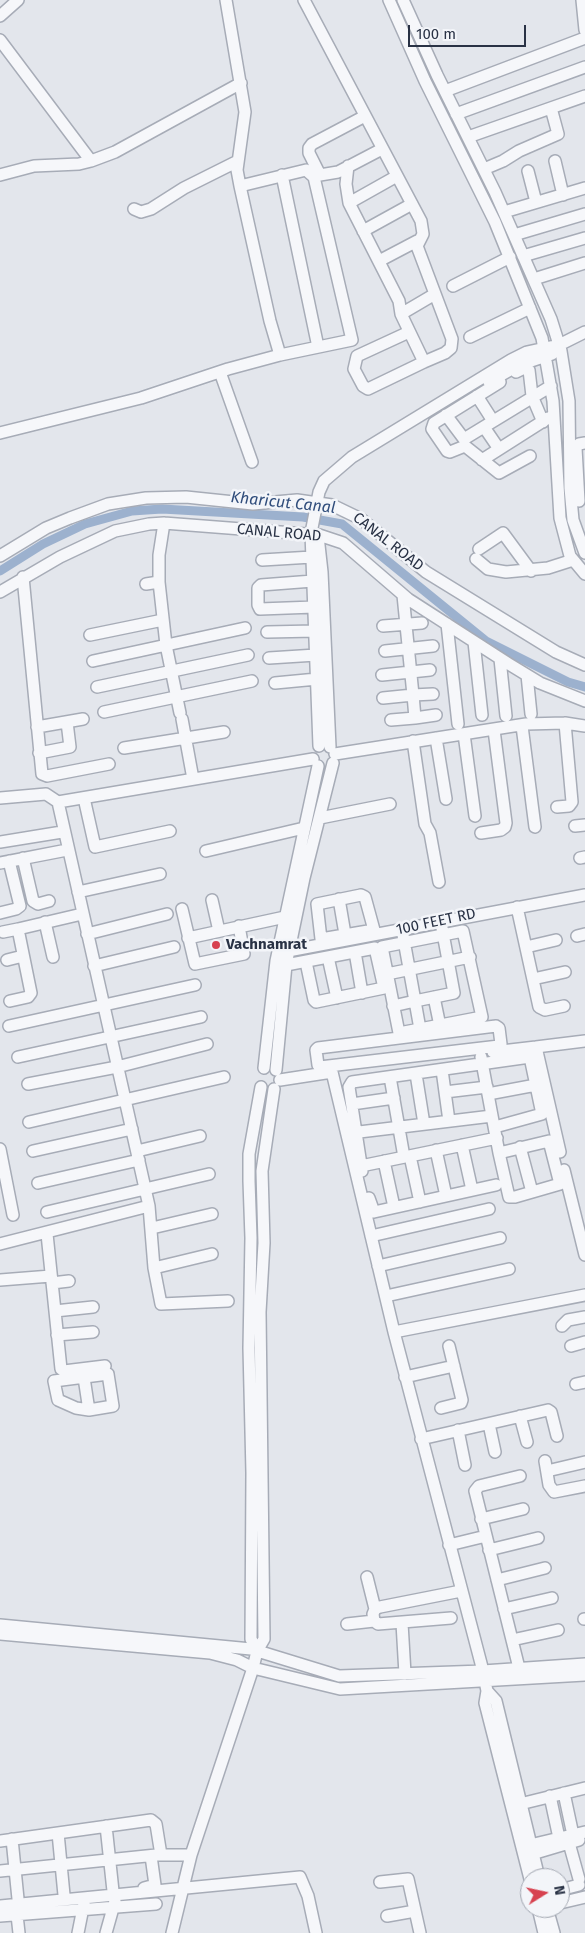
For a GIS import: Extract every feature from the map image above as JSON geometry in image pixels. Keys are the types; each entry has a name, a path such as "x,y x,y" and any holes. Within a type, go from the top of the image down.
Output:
{"street":[{"path":"0,16 18,0"},
{"path":"226,0 245,112 237,170 280,355"},
{"path":"304,0 423,228 423,234 417,241 379,261"},
{"path":"389,0 425,81 495,222 530,308 545,352 551,386 560,518 570,556 585,574"},
{"path":"403,0 504,212 551,319 560,348 579,476 573,520 585,553"},
{"path":"582,0 585,30"},
{"path":"445,91 585,38"},
{"path":"0,40 90,160"},
{"path":"456,114 585,67"},
{"path":"0,175 34,166 79,164 115,152 241,83"},
{"path":"468,137 585,96"},
{"path":"484,169 558,134 551,108"},
{"path":"365,116 318,141 309,148 357,356 354,369 363,386 368,389 451,348 450,330 416,246 417,241"},
{"path":"240,186 306,170 317,176 332,174 382,149"},
{"path":"134,209 141,212 151,209 184,188 238,161"},
{"path":"555,161 563,194"},
{"path":"348,166 346,184 349,203 399,301 401,314 424,362"},
{"path":"528,172 536,202"},
{"path":"282,175 318,347"},
{"path":"349,203 397,176"},
{"path":"504,212 585,188"},
{"path":"363,231 412,204"},
{"path":"514,235 585,214"},
{"path":"523,256 585,238"},
{"path":"453,286 510,257"},
{"path":"534,279 585,263"},
{"path":"401,314 436,294"},
{"path":"470,337 530,308"},
{"path":"357,356 409,332"},
{"path":"172,1933 190,1855 254,1668 257,1651 264,1639 260,1312 264,1243 262,1171 288,951 320,818 329,752 317,680 312,557 320,503 328,487 351,466 486,383 545,352 560,348 585,332"},
{"path":"0,432 141,398 280,355 352,340"},
{"path":"530,456 501,473 465,446 450,452 447,451 432,425 524,368 530,374 532,396 543,422"},
{"path":"220,372 252,462"},
{"path":"446,415 464,439 551,386"},
{"path":"477,396 499,449"},
{"path":"482,460 554,414"},
{"path":"579,501 576,448 579,444 585,443"},
{"name":"CANAL ROAD","path":"0,556 46,528 108,504 146,498 186,497 253,504 298,500 320,503 346,510 426,572 556,652 585,665"},
{"path":"164,523 159,555 159,582 163,620 171,672 193,779"},
{"name":"CANAL ROAD","path":"0,592 23,577 115,531 164,523 314,534 343,543 403,595 500,659 527,675 585,701"},
{"path":"531,571 503,533 478,554 488,569 506,572 531,571 554,567 574,560"},
{"path":"0,798 46,794 58,802 193,779 316,762 328,767 322,572 314,534"},
{"path":"262,560 312,557"},
{"path":"23,577 41,771 47,776 109,764"},
{"path":"313,581 261,585 258,588 258,605 260,609 314,607"},
{"path":"146,584 159,582"},
{"path":"403,595 416,718"},
{"path":"90,635 163,620"},
{"path":"384,626 422,623"},
{"path":"447,624 458,724"},
{"path":"93,662 245,628"},
{"path":"267,632 315,630"},
{"path":"474,642 482,715"},
{"path":"385,651 433,646"},
{"path":"97,687 248,655"},
{"path":"269,658 316,655"},
{"path":"500,659 506,716"},
{"path":"382,675 430,670"},
{"path":"527,675 531,714"},
{"path":"276,683 317,680"},
{"path":"104,712 252,681"},
{"path":"383,698 433,694"},
{"path":"391,720 436,715"},
{"path":"37,727 83,719"},
{"path":"39,753 69,748 67,722"},
{"path":"557,807 569,806 572,802 565,723"},
{"path":"261,1087 267,1090 274,1077 276,961 316,762 314,752 329,752 412,742 522,726 565,723 585,726"},
{"path":"522,726 535,828"},
{"path":"481,833 501,830 505,827 506,823 494,730"},
{"path":"124,748 224,732"},
{"path":"464,734 476,816"},
{"path":"436,738 446,799"},
{"path":"412,742 425,824 430,833 440,882"},
{"path":"84,798 95,847 170,831"},
{"path":"58,802 62,832 105,1006 149,1206 154,1268 161,1304 228,1302"},
{"path":"320,818 390,804"},
{"path":"206,851 304,828"},
{"path":"0,842 62,832"},
{"path":"0,913 20,908 5,862 67,850"},
{"path":"23,858 33,901 38,904 49,901"},
{"path":"78,892 160,874"},
{"name":"100 FEET RD","path":"288,951 346,938 585,895"},
{"path":"365,896 374,927 373,931 346,938 322,939 316,904 339,899 365,896"},
{"path":"339,899 346,938"},
{"path":"212,900 219,931"},
{"path":"517,907 540,1009 564,1006"},
{"path":"182,909 195,964 244,953 239,926"},
{"path":"3,932 82,914"},
{"path":"87,934 167,914"},
{"path":"188,938 284,917"},
{"path":"440,921 454,993"},
{"path":"46,922 53,957"},
{"path":"10,1001 28,997 31,993 18,929"},
{"path":"402,929 427,1057"},
{"path":"443,935 382,947 398,1032 422,1032 461,1030 496,1026 499,1028 500,1045 389,1062 320,1067 316,1050 386,1040 422,1032 440,1026 482,1017 464,931 443,935"},
{"path":"526,947 556,940"},
{"path":"94,966 174,947"},
{"path":"286,965 355,952 377,950 384,988 318,1002 314,1000 306,962"},
{"path":"355,952 362,993"},
{"path":"7,960 23,956"},
{"path":"328,957 337,998"},
{"path":"387,974 470,957"},
{"path":"533,979 565,972"},
{"path":"9,1026 194,985"},
{"path":"393,1006 477,989"},
{"path":"434,997 440,1026"},
{"path":"18,1057 201,1017"},
{"path":"461,1030 464,1052"},
{"path":"386,1040 389,1062"},
{"path":"351,1132 352,1104 349,1087 352,1082 442,1070 536,1047 585,1041"},
{"path":"28,1084 118,1067 207,1044"},
{"path":"350,1044 352,1066"},
{"path":"536,1047 585,1255"},
{"path":"358,1166 462,1145 495,1127 542,1114 528,1056 481,1059 464,1052"},
{"path":"481,1059 487,1090 509,1197 532,1192 560,1182 550,1143 546,1140 500,1153"},
{"path":"257,1651 251,1639 251,1238 248,1180 251,1145 261,1087 258,1076 274,1077 332,1072 352,1066"},
{"path":"442,1070 449,1121"},
{"path":"332,1072 351,1132 378,1266 421,1439 484,1675 487,1691 485,1703 527,1868"},
{"path":"416,1074 424,1124"},
{"path":"30,1122 224,1077"},
{"path":"390,1077 399,1127 420,1202"},
{"path":"445,1092 536,1085"},
{"path":"352,1104 394,1098"},
{"path":"351,1132 449,1121 495,1127"},
{"path":"33,1151 132,1129"},
{"path":"38,1182 138,1156 200,1136"},
{"path":"462,1145 472,1190"},
{"path":"520,1147 532,1192"},
{"path":"0,1149 13,1215"},
{"path":"436,1150 446,1196"},
{"path":"384,1161 394,1208"},
{"path":"358,1166 372,1211 394,1208 496,1185"},
{"path":"47,1212 209,1174"},
{"path":"0,1244 47,1234 149,1206"},
{"path":"371,1236 489,1209"},
{"path":"152,1228 212,1214"},
{"path":"47,1234 61,1369 64,1371 83,1373 108,1374 113,1406 89,1410 76,1408 58,1400 54,1381 83,1373 105,1366"},
{"path":"378,1266 500,1238"},
{"path":"154,1268 212,1254"},
{"path":"386,1296 509,1269"},
{"path":"0,1280 52,1279 69,1281"},
{"path":"394,1332 585,1295"},
{"path":"55,1310 93,1307"},
{"path":"562,1326 568,1320 585,1317"},
{"path":"57,1335 93,1332"},
{"path":"571,1346 585,1342"},
{"path":"442,1408 461,1403 462,1400 449,1346"},
{"path":"405,1377 454,1366"},
{"path":"83,1373 88,1404"},
{"path":"421,1439 550,1410 557,1436"},
{"path":"520,1416 527,1442"},
{"path":"489,1424 495,1452"},
{"path":"458,1430 465,1465"},
{"path":"585,1462 546,1466 549,1485 554,1492 585,1486"},
{"path":"519,1668 475,1489 479,1486 520,1476"},
{"path":"482,1519 522,1509"},
{"path":"449,1546 486,1536"},
{"path":"489,1550 538,1538"},
{"path":"497,1580 545,1568"},
{"path":"367,1577 375,1609 374,1621"},
{"path":"375,1609 461,1591"},
{"path":"504,1609 552,1598"},
{"path":"348,1624 374,1621 378,1624 451,1618"},
{"path":"402,1622 405,1674"},
{"path":"0,1625 167,1640 257,1651 339,1676 405,1674 585,1675"},
{"path":"512,1640 558,1630"},
{"path":"0,1634 210,1653 237,1660 254,1668 340,1689 484,1675 519,1668 585,1664"},
{"path":"487,1691 496,1701 536,1868"},
{"path":"520,1804 585,1788"},
{"path":"564,1793 579,1882 570,1886"},
{"path":"550,1796 572,1837"},
{"path":"0,1841 106,1826 154,1821 156,1824 155,1883 153,1887 115,1892 84,1904 0,1916"},
{"path":"106,1826 115,1892 106,1933"},
{"path":"58,1833 64,1895"},
{"path":"531,1849 572,1837 585,1839"},
{"path":"12,1839 18,1899"},
{"path":"0,1871 156,1855 190,1855"},
{"path":"0,1901 300,1876 308,1896 316,1933"},
{"path":"380,1882 408,1878 420,1933"},
{"path":"570,1901 585,1897"},
{"path":"78,1933 84,1904"},
{"path":"0,1906 84,1904 113,1907 156,1904"},
{"path":"387,1916 415,1911"},
{"path":"17,1915 18,1933"},
{"path":"540,1918 544,1933"},
{"path":"549,1918 554,1933"}],"waterway":[{"name":"Kharicut Canal","path":"0,571 43,544 85,524 132,511 162,509 303,517 342,524 486,641 568,682 585,687"}],"place":[{"name":"Vachnamrat","path":"216,945"}]}
